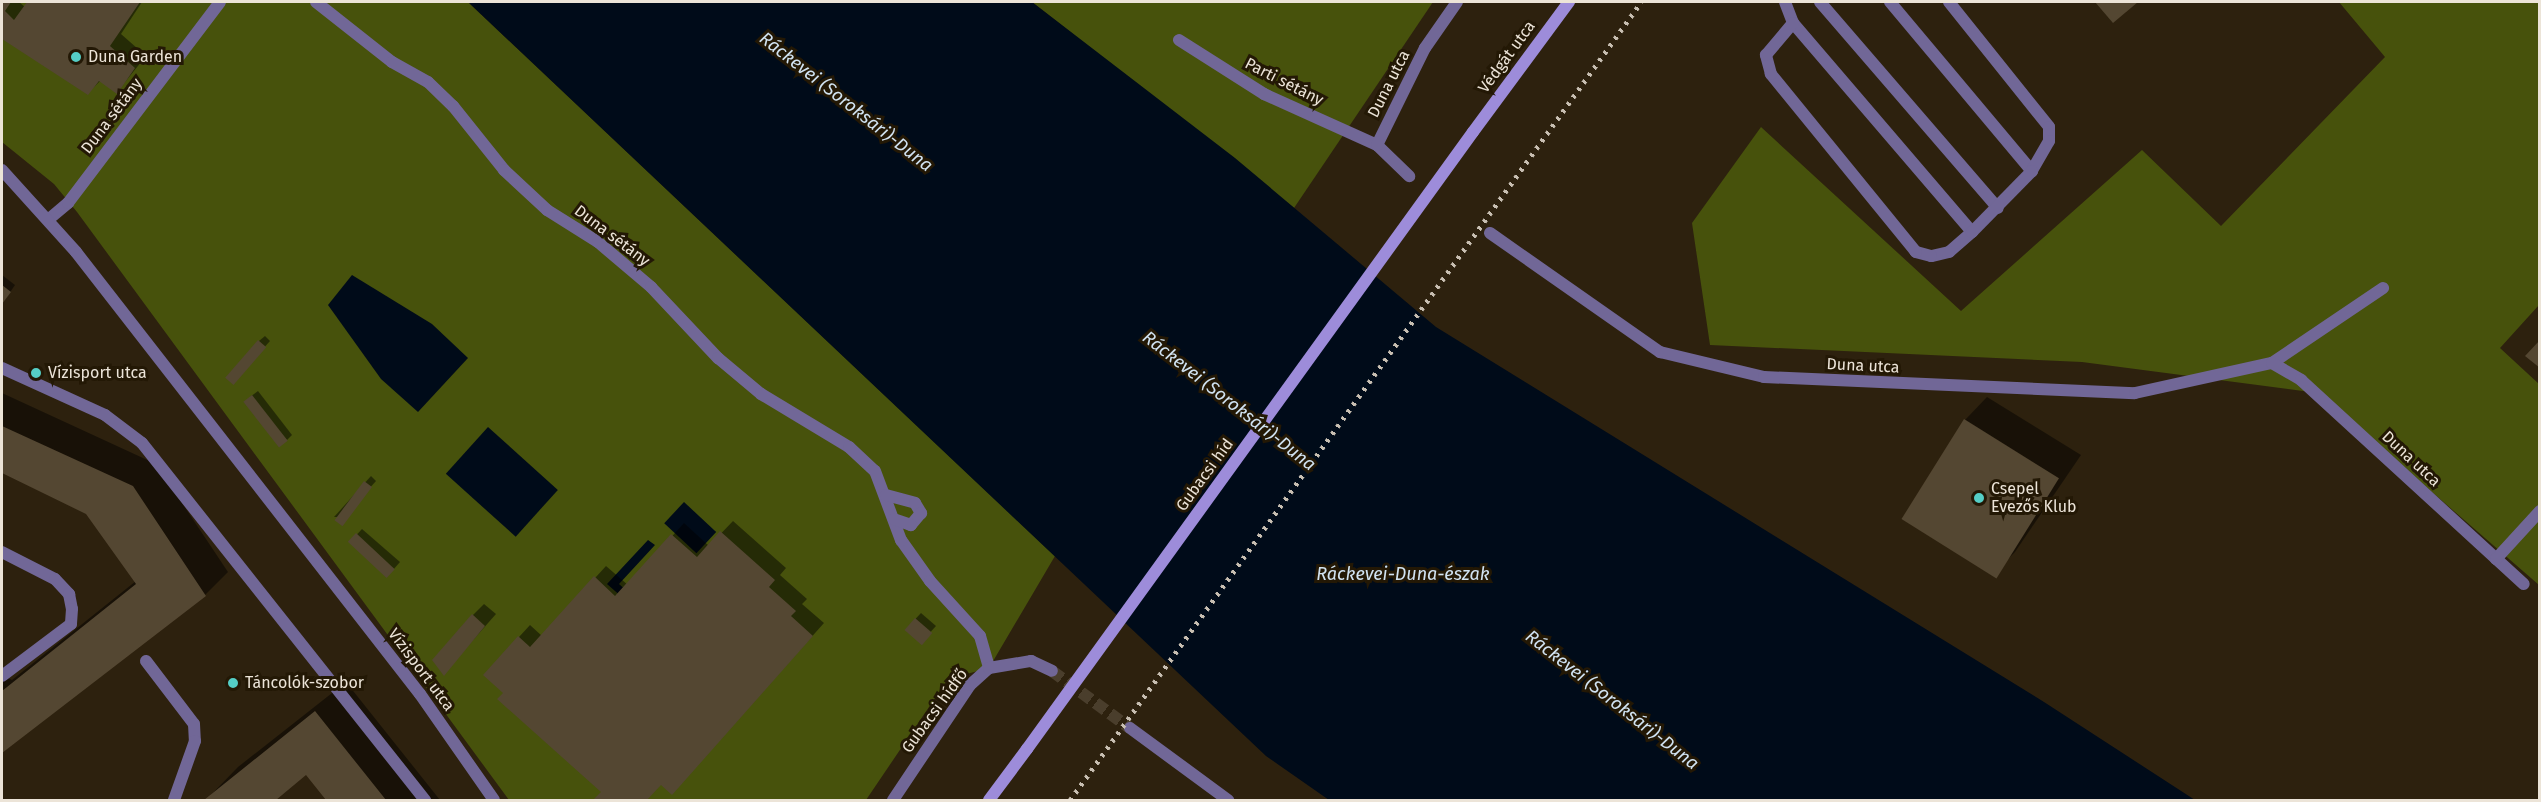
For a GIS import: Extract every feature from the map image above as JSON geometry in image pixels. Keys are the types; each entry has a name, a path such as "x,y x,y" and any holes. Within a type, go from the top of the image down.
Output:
{"main road":[{"name":"Védgát utca","path":"1473,132 1569,2"},
{"name":"Gubacsi híd","path":"1012,769 1473,132"},
{"path":"979,801 1012,769"},
{"path":"989,801 1012,769"},
{"path":"998,801 1012,769"}],"street":[{"name":"Duna sétány","path":"49,219 68,203 220,2"},
{"name":"Duna sétány","path":"316,2 392,62 428,82 453,106 504,170 547,210 598,242 651,287 718,358 761,394 849,447 875,471 886,495 901,540 930,581 980,636 988,668"},
{"name":"Duna utca","path":"1409,177 1377,145 1425,48 1456,2"},
{"path":"1785,2 1793,22 1972,232"},
{"path":"1820,2 1998,208"},
{"path":"1890,2 2032,171"},
{"path":"1793,22 1766,56 1771,74 1916,252 1930,256 1949,252 1998,208 2032,171 2049,141 2049,127 1949,2"},
{"name":"Parti sétány","path":"1179,40 1264,94 1377,145"},
{"name":"Vízisport utca","path":"2,170 49,219 420,694 494,801"},
{"name":"Duna utca","path":"1490,233 1660,352 1764,377 2135,393 2272,363 2383,288"},
{"name":"Duna utca","path":"2272,363 2301,380 2524,585"},
{"path":"2,368 105,415 142,443 425,801"},
{"path":"886,495 915,503 921,513 910,525 894,519"},
{"path":"2496,559 2540,511"},
{"path":"2,552 55,579 69,594 72,609 71,624 2,676"},
{"name":"Gubacsi hídfő","path":"893,801 970,685 988,668 1031,661 1052,671"},
{"path":"146,662 194,724 195,741 174,801"},
{"path":"1130,728 1228,801"}],"green space":[{"path":"2,2 468,2 1055,556 989,668 948,679 866,800 509,800 77,212 54,184 2,142"},
{"path":"1032,2 1433,2 1294,208"},
{"path":"2339,2 2539,2 2539,305 2500,348 2539,384 2539,585 2318,393 2082,362 1710,345 1692,223 1761,127 1961,311 2142,150 2221,226 2385,57"}],"water":[{"name":"Ráckevei-Duna-észak","path":"468,2 1032,2 1235,158 1436,327 2044,702 2195,800 1329,800 1266,756"},
{"path":"352,275 432,324 468,358 418,412 381,379 328,305"},
{"path":"488,427 558,490 516,537 446,474"},
{"path":"684,502 716,532 696,553 664,523"},
{"path":"648,540 655,545 619,584 628,592 623,598 607,584"}],"building":[{"name":"Duna Garden","path":"2,2 11,2 5,11 14,20 27,2 140,2 110,46 135,68 117,94 99,81 88,95 2,39"},
{"path":"2095,2 2138,2 2113,23"},
{"path":"2,285 11,292 2,304"},
{"path":"258,340 266,347 233,385 225,378"},
{"path":"2540,340 2540,368 2525,356"},
{"path":"252,395 288,441 279,447 243,402"},
{"name":"Csepel Evezős Klub","path":"1964,419 2059,478 1996,578 1901,519"},
{"path":"2,426 133,486 206,596 2,753 2,691 136,584 86,514 2,473"},
{"path":"364,481 372,487 342,526 335,520"},
{"path":"720,531 775,580 769,587 796,611 791,616 813,636 672,795 661,785 647,800 593,800 601,792 497,699 503,693 483,675 518,636 530,647 594,576 615,596 671,534 697,557"},
{"path":"356,533 395,569 387,578 348,542"},
{"path":"472,614 485,626 444,676 432,660"},
{"path":"915,618 932,633 922,645 905,630"},
{"path":"315,711 386,800 326,800 306,775 276,800 204,800"}],"tunnel":[{"path":"1052,671 1130,728"}],"railway":[{"path":"1070,800 1641,2"}],"place":[{"name":"Duna Garden","path":"76,57"},
{"name":"Vízisport utca","path":"36,373"},
{"name":"Csepel Evezős Klub","path":"1979,498"},
{"name":"Táncolók-szobor","path":"233,683"}],"water label":[{"name":"Ráckevei (Soroksári)-Duna","path":"846,102"},
{"name":"Ráckevei (Soroksári)-Duna","path":"1229,401"},
{"name":"Ráckevei (Soroksári)-Duna","path":"1612,700"}]}
